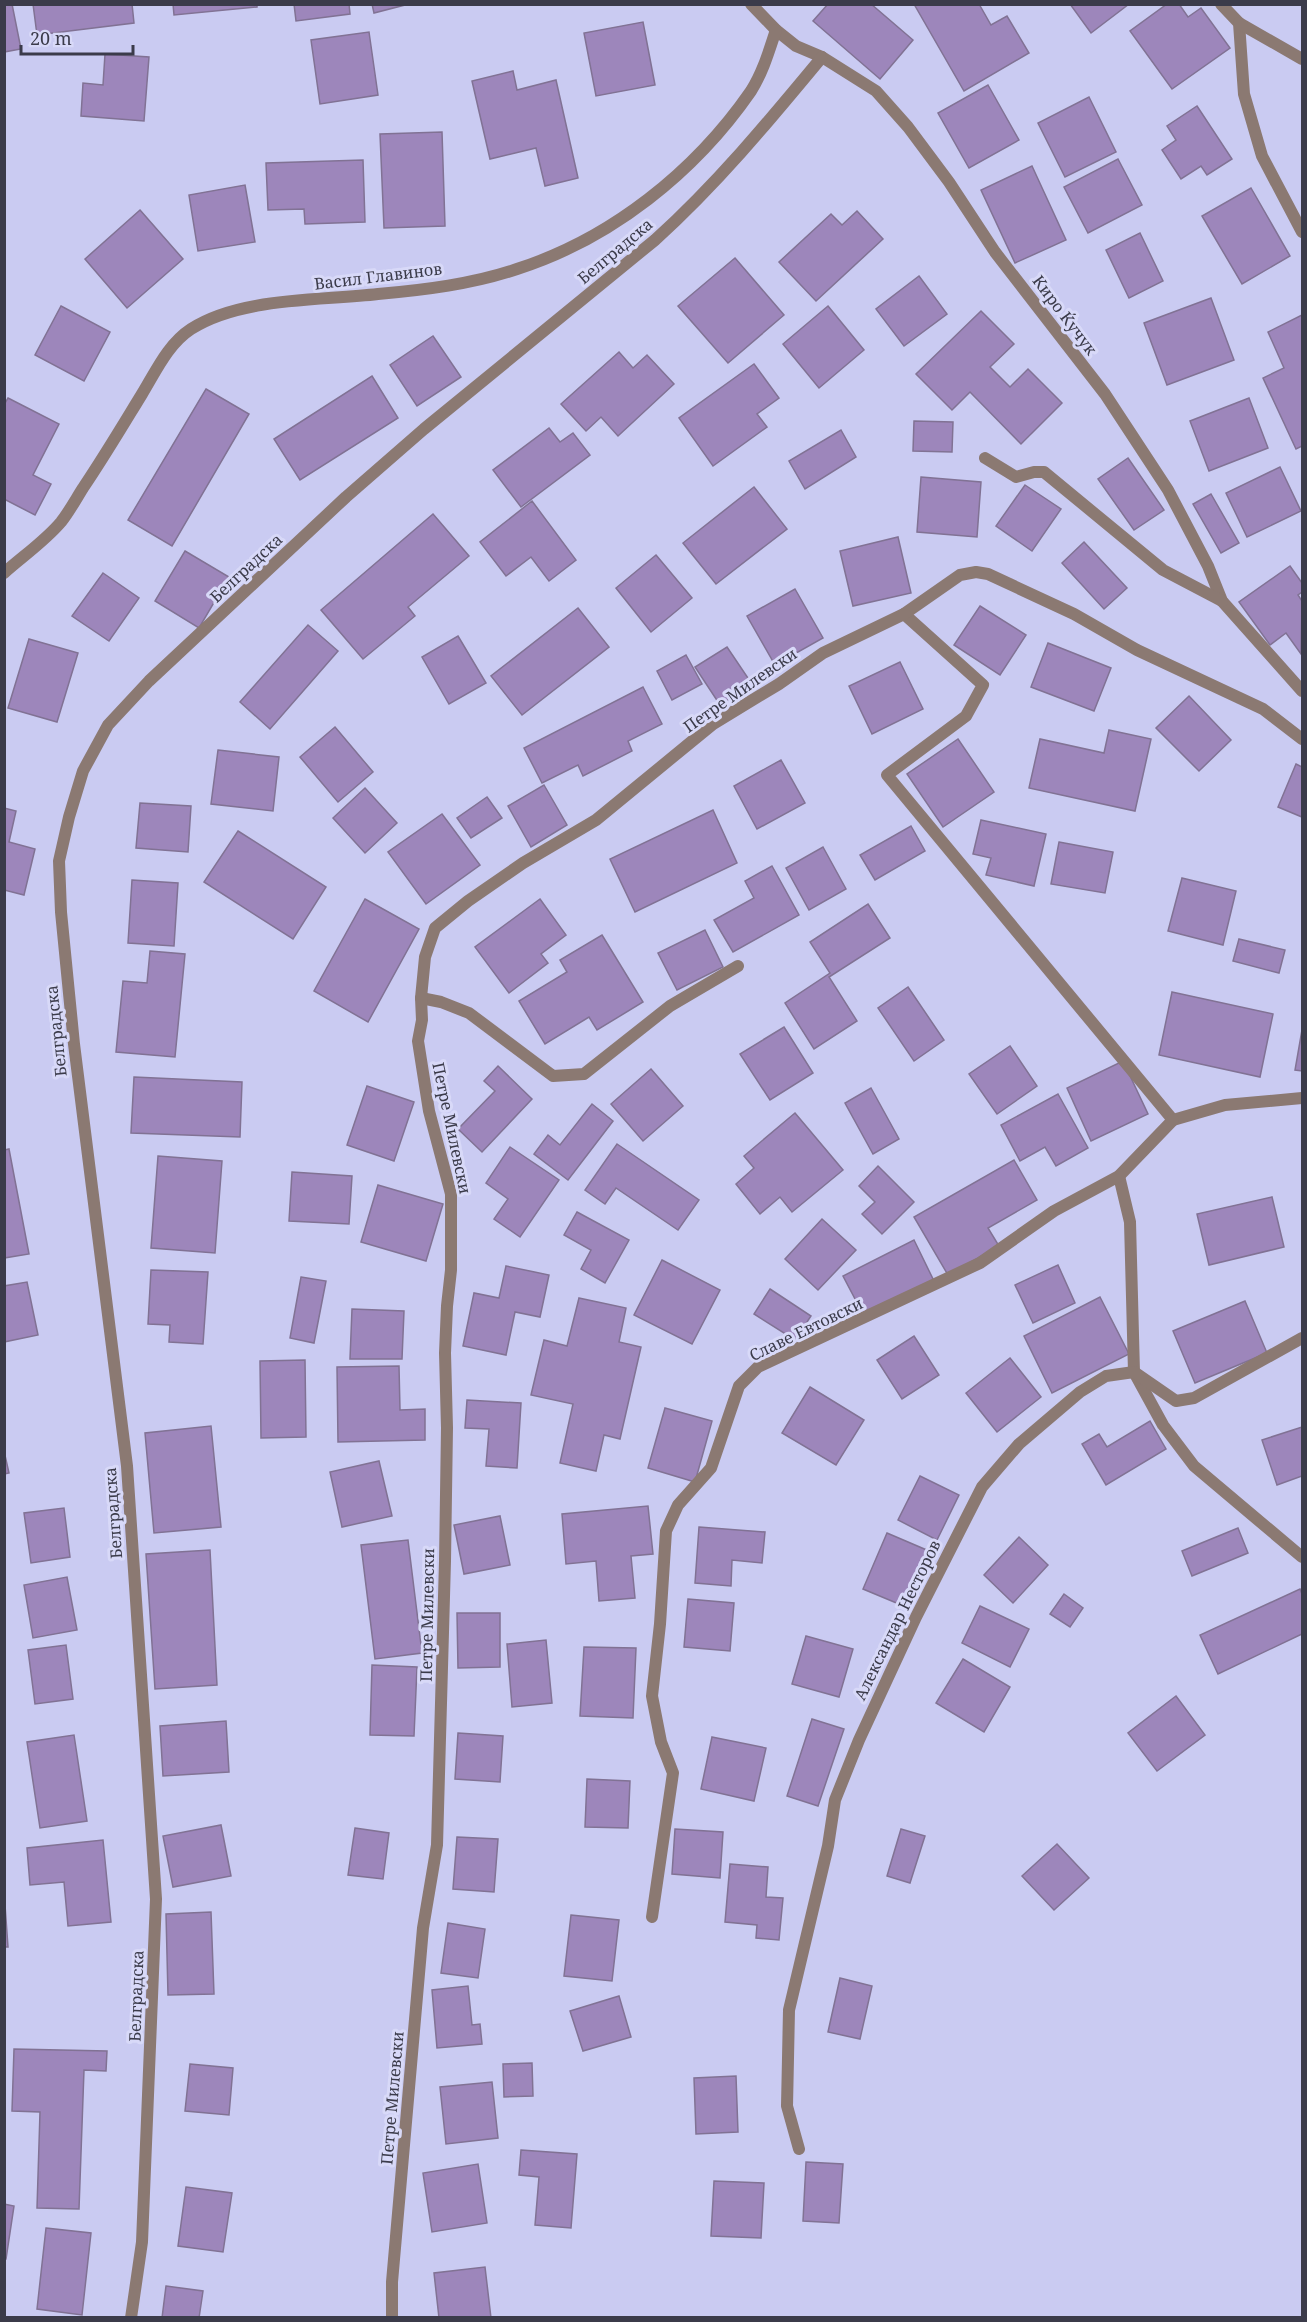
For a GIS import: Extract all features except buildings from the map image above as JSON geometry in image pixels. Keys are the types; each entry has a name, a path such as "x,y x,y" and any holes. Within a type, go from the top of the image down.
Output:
{"street":[{"name":"Киро Ќучук","path":"751,4 776,30 796,46 822,57 876,91 908,127 949,182 996,252 1105,394 1168,490 1208,566 1222,602 1302,691"},
{"path":"1221,4 1239,23 1302,59"},
{"path":"1239,23 1244,94 1262,156 1302,232"},
{"name":"Васил Главинов","path":"4,573 61,522 105,456 160,363 175,342 190,330 219,314 251,306 380,294 460,283 517,269 565,250 607,228 662,188 706,146 751,90 765,64 776,30"},
{"name":"Белградска","path":"131,2318 142,2242 156,1899 127,1466 74,1044 61,912 59,861 69,816 83,771 108,725 149,681 424,429 655,240 687,211 770,120 822,57"},
{"path":"985,458 1016,477 1044,472 1163,570 1222,602"},
{"name":"Петре Милевски","path":"392,2318 392,2282 423,1928 437,1845 445,1561 446,1353 447,1306 451,1270 451,1194 429,1111 418,1041 422,1020 420,998 425,957 435,928 468,901 523,863 596,820 713,724 779,684 823,653 904,614 960,575 976,572 988,574 1074,614 1137,650 1263,709 1302,739"},
{"path":"904,614 983,685 966,716 887,775 1173,1120 1225,1105 1302,1098"},
{"path":"420,998 441,1002 470,1014 553,1076 584,1074 670,1006 738,966"},
{"name":"Славе Евтовски","path":"652,1917 673,1773 661,1742 652,1696 660,1624 666,1531 678,1505 711,1468 739,1386 758,1367 980,1263 1054,1211 1119,1176 1173,1120"},
{"path":"1119,1176 1130,1222 1134,1372 1163,1425 1194,1466 1302,1557"},
{"path":"1134,1372 1176,1401 1194,1398 1302,1338"},
{"name":"Александар Несторов","path":"799,2149 787,2106 789,2010 828,1846 835,1800 859,1740 916,1617 982,1487 1019,1444 1080,1392 1106,1376 1134,1372"}]}
